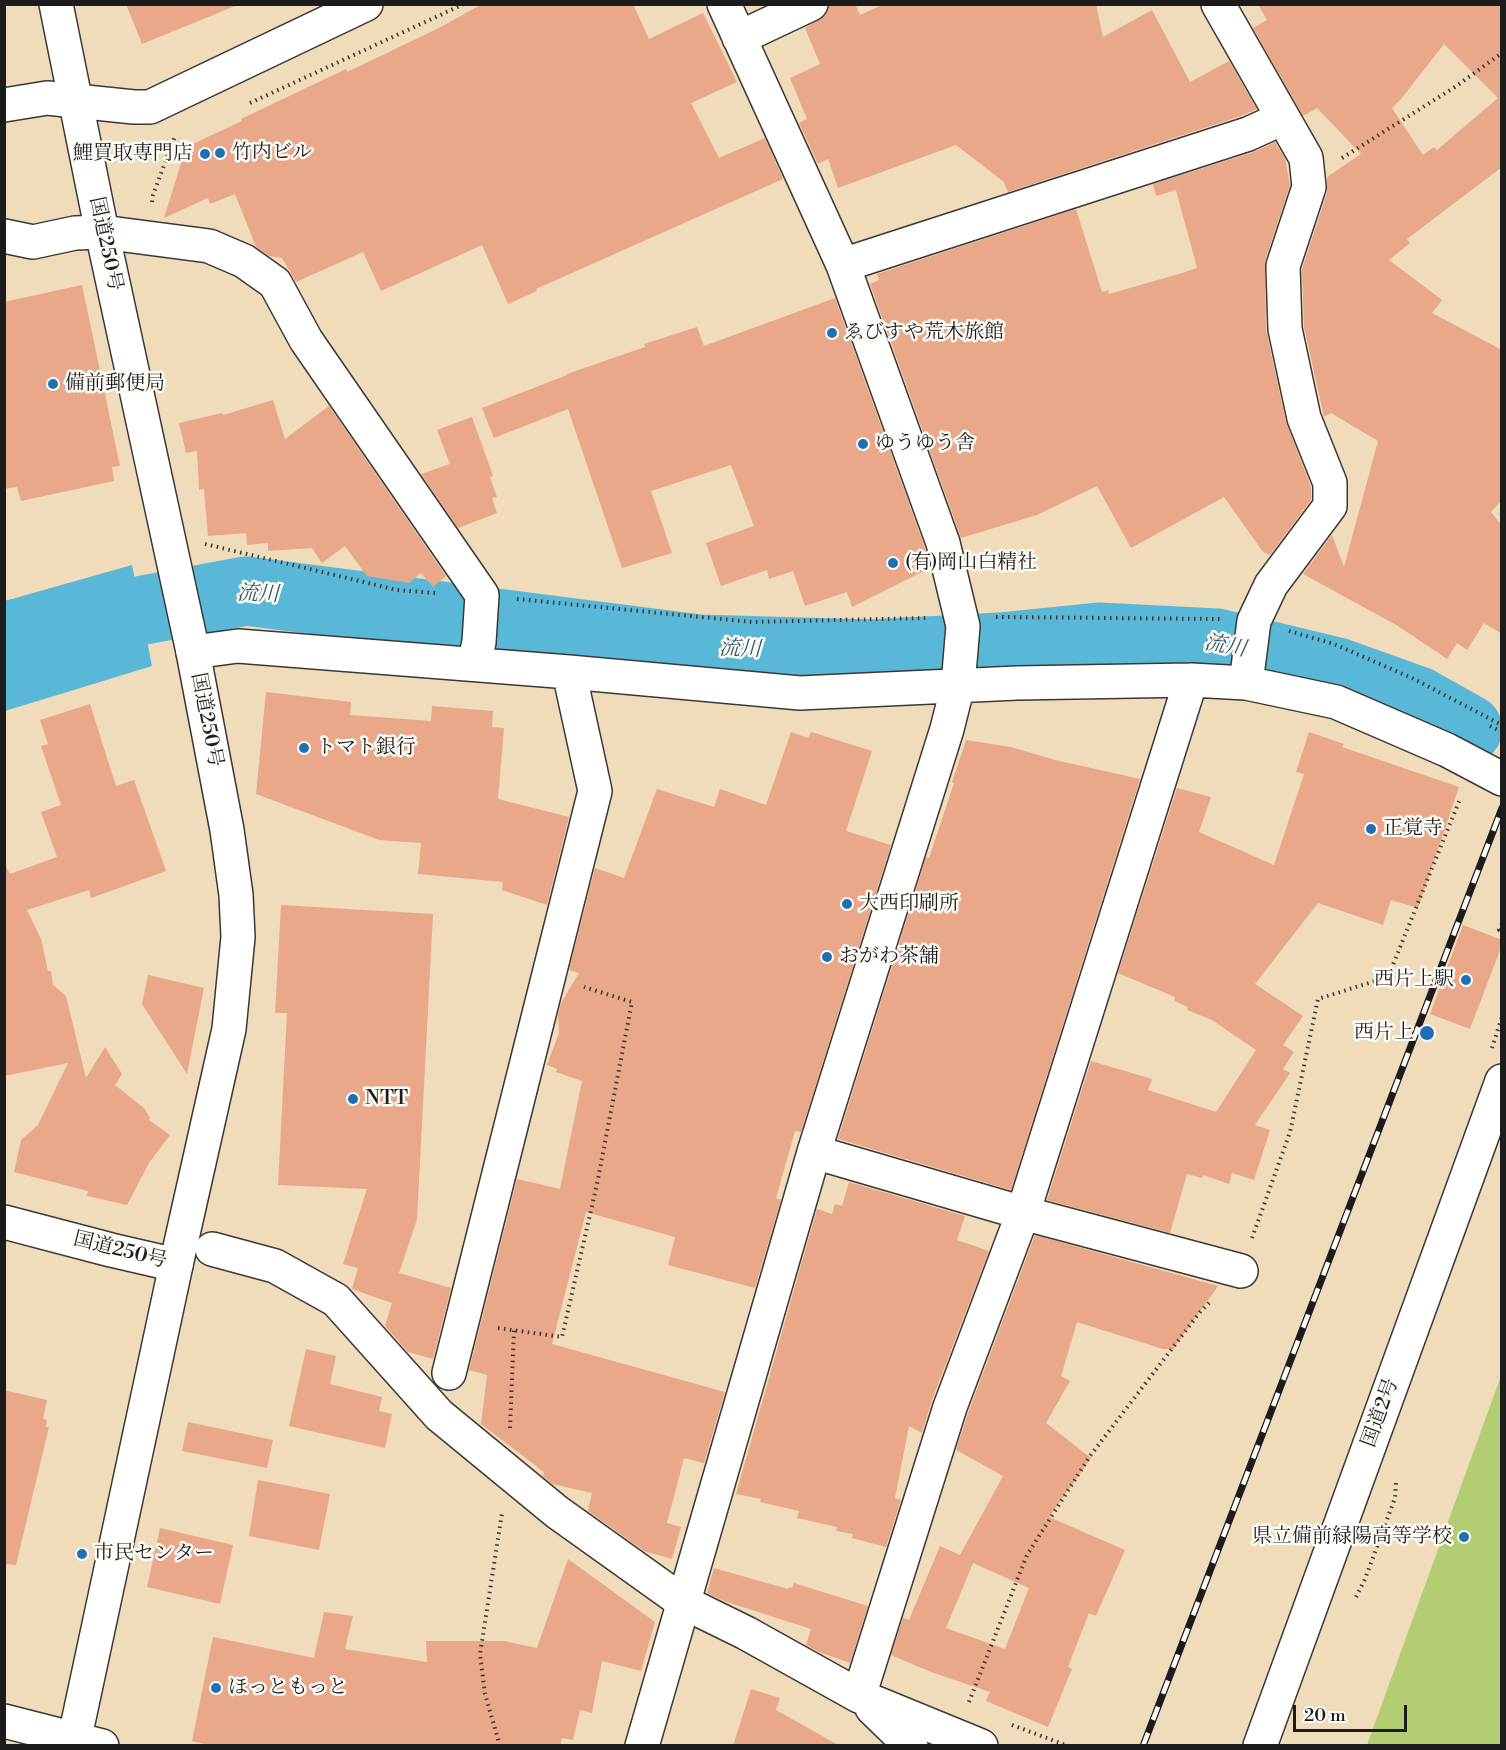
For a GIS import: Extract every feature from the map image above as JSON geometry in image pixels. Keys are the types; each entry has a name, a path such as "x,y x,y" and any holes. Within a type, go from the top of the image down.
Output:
{"main road":[{"name":"国道250号","path":"4,1222 176,1265 229,1029 238,938 236,895 227,830 190,639 102,232 56,4"},
{"path":"4,105 47,98 150,107 326,13 366,4"},
{"path":"642,1746 814,1152 947,729 959,678 963,626 944,543 843,265 724,4"},
{"path":"739,38 811,4"},
{"path":"1218,4 1306,158 1309,187 1283,266 1285,329 1304,418 1330,483 1330,506 1271,585 1254,621 1246,673"},
{"path":"843,265 1248,134 1283,118"},
{"path":"4,236 33,242 75,233 102,232 209,246 244,261 275,283 306,340 482,601 477,653"},
{"path":"190,639 238,646 477,653 569,672 801,693 959,678 1191,680 1246,673 1336,702 1447,750 1488,771"},
{"path":"449,1373 595,791 569,672"},
{"path":"860,1696 950,1407 1023,1214 1191,680"},
{"name":"国道2号","path":"1260,1746 1502,1081"},
{"path":"814,1152 1023,1214 1240,1271"},
{"path":"212,1249 275,1266 336,1300 439,1415 557,1512 683,1602 746,1633 860,1696 981,1746"},
{"path":"4,1721 83,1743 176,1265"},
{"path":"860,1696 911,1746"}],"path":[{"path":"240,108 464,4"},
{"path":"1308,177 1415,112 1502,53"},
{"path":"152,204 153,195 176,137 173,131"},
{"path":"204,544 397,590 482,601"},
{"path":"1490,726 1502,732"},
{"path":"966,1708 1027,1555 1090,1456 1200,1312 1240,1271 1290,1132 1318,999 1388,976 1488,771"},
{"path":"1502,924 1499,930 1502,931"},
{"path":"460,1322 562,1337 597,1184 632,1002 549,976"},
{"path":"500,1746 485,1694 480,1654 508,1472 514,1330"}],"green space":[{"name":"県立備前緑陽高等学校","path":"1501,1376 1501,1745 1367,1745"}],"water":[{"path":"132,565 152,666 5,711 5,601"}],"building":[{"path":"126,4 235,4 235,6 142,44"},
{"path":"482,4 633,4 649,39 703,13 737,82 691,103 719,158 765,138 783,179 536,289 537,291 508,304 482,245 381,291 363,252 296,282 282,258 269,256 256,247 235,194 210,204 208,198 164,218 186,147 346,69 347,72 439,28"},
{"path":"830,4 855,4 860,15 884,4 1096,4 1103,37 1152,10 1190,82 1229,61 1257,109 1008,192 1004,182 956,145 838,188 828,159 818,164 799,123 807,119 790,78 820,64 805,28 826,15"},
{"path":"1258,4 1502,4 1502,167 1407,239 1410,243 1389,260 1442,300 1432,313 1502,350 1502,500 1491,512 1502,526 1502,634 1484,623 1467,650 1457,643 1447,659 1398,626 1303,574 1332,535 1344,567 1378,441 1331,413 1324,417 1304,327 1302,269 1327,193 1327,177 1361,154 1317,108 1303,116 1253,28 1267,20","holes":["1444,44 1498,98 1437,150 1434,147 1423,155 1392,108"]},
{"path":"1275,142 1285,158 1290,185 1265,261 1266,330 1286,422 1311,487 1311,500 1270,555 1263,552 1224,497 1131,548 1097,486 1037,515 961,538 870,284 879,280 877,274 1076,209 1102,292 1108,290 1109,294 1182,273 1197,268 1176,190 1156,196 1153,184 1254,152"},
{"name":"備前郵便局","path":"82,285 120,466 112,467 114,481 21,501 17,487 4,489 4,302"},
{"path":"835,298 925,548 930,568 852,607 847,592 805,606 793,571 769,579 767,570 721,586 706,543 754,526 731,465 651,491 672,553 622,568 568,409 494,438 482,408 567,374 645,347 644,344 697,327 704,346"},
{"path":"273,400 285,439 329,406 446,576 433,587 421,573 409,583 367,576 345,546 322,563 312,548 268,551 268,543 247,545 246,533 208,536 204,489 199,490 197,451 186,453 179,423 222,413 223,415"},
{"path":"472,417 493,476 490,477 497,497 492,498 497,513 458,528 421,474 450,464 437,430"},
{"path":"266,692 351,702 350,715 431,721 432,706 493,711 492,727 504,728 498,799 569,817 547,905 502,890 503,882 418,874 421,843 379,840 256,794"},
{"path":"90,704 116,786 134,780 166,871 91,898 89,890 27,910 41,939 53,985 66,996 86,1078 105,1047 122,1074 115,1085 144,1108 149,1120 170,1135 149,1163 127,1205 87,1196 88,1191 14,1172 21,1140 38,1125 68,1063 4,1076 4,863 10,874 57,857 41,812 61,805 41,746 48,744 40,720"},
{"path":"791,732 808,738 811,732 872,751 846,831 891,845 801,1132 795,1131 776,1198 781,1200 755,1288 668,1265 675,1237 586,1212 552,1344 725,1392 704,1463 684,1458 667,1523 681,1527 672,1559 644,1551 588,1511 592,1493 552,1484 543,1476 544,1472 481,1424 487,1375 469,1370 517,1179 560,1189 582,1081 556,1072 557,1069 547,1065 559,1033 558,1015 561,1003 579,973 569,970 595,868 624,878 657,789 714,807 720,789 766,805"},
{"path":"1309,732 1344,744 1342,747 1459,787 1418,908 1391,900 1383,925 1318,903 1255,984 1303,1016 1283,1045 1294,1052 1283,1069 1290,1073 1255,1125 1270,1130 1254,1180 1232,1173 1229,1184 1203,1175 1202,1178 1187,1174 1170,1233 1047,1200 1091,1061 1152,1079 1148,1090 1216,1112 1256,1050 1212,1020 1187,1010 1188,1007 1174,1001 1175,997 1118,973 1177,788 1211,797 1199,832 1274,865 1304,774 1296,772"},
{"path":"966,740 1011,747 1055,760 1140,779 1011,1190 838,1139 926,857 929,858"},
{"name":"NTT","path":"281,905 433,914 417,1219 399,1273 451,1288 433,1359 408,1352 385,1326 392,1303 352,1289 358,1268 343,1264 367,1189 278,1185 287,1013 275,1013"},
{"name":"西片上駅","path":"1463,925 1502,940 1470,1029 1430,1014"},
{"path":"148,975 204,988 187,1074 142,1004"},
{"path":"849,1182 965,1216 957,1240 989,1251 932,1400 922,1433 909,1426 895,1498 901,1500 886,1547 852,1538 853,1534 836,1531 837,1527 797,1518 799,1511 736,1494 817,1209 832,1214 835,1204 842,1206"},
{"path":"1035,1235 1218,1286 1173,1349 1163,1349 1077,1322 1061,1376 1070,1381 1046,1423 1091,1458 1049,1517 1125,1550 1096,1616 1089,1613 1068,1667 1072,1669 1048,1727 986,1701 990,1692 931,1672 891,1655 903,1618 909,1620 940,1546 960,1555 1003,1476 956,1450","holes":["973,1563 1029,1588 1005,1649 946,1628"]},
{"path":"306,1349 336,1356 330,1384 382,1397 379,1411 392,1414 385,1448 289,1426"},
{"path":"4,1390 47,1400 43,1419 47,1420 46,1427 49,1427 16,1565 4,1564"},
{"path":"188,1422 273,1440 267,1468 182,1451"},
{"path":"258,1480 330,1494 319,1550 249,1536"},
{"path":"160,1528 233,1545 220,1604 147,1587"},
{"path":"568,1559 655,1622 641,1671 602,1661 592,1713 580,1710 573,1740 562,1738 560,1746 213,1746 192,1741 213,1637 314,1658 324,1612 353,1616 345,1649 427,1662 426,1641 504,1641 537,1648"},
{"path":"714,1568 788,1589 792,1588 794,1583 868,1606 850,1663 806,1645 811,1629 724,1601 707,1593"},
{"path":"751,1689 780,1698 776,1710 840,1746 733,1746"}],"waterway":[{"name":"流川","path":"4,636 246,591 699,649 871,654 1000,647 1099,637 1217,643 1337,672 1418,701 1468,729"}],"railway":[{"path":"1143,1746 1502,808"}],"place":[{"name":"竹内ビル","path":"220,153"},
{"name":"鯉買取専門店","path":"205,154"},
{"name":"ゑびすや荒木旅館","path":"832,333"},
{"name":"備前郵便局","path":"53,384"},
{"name":"ゆうゆう舎","path":"863,444"},
{"name":"(有)岡山白精社","path":"893,563"},
{"name":"トマト銀行","path":"304,748"},
{"name":"正覚寺","path":"1371,829"},
{"name":"大西印刷所","path":"847,904"},
{"name":"おがわ茶舗","path":"827,957"},
{"name":"西片上駅","path":"1466,980"},
{"name":"西片上","path":"1427,1033"},
{"name":"NTT","path":"353,1099"},
{"name":"県立備前緑陽高等学校","path":"1464,1537"},
{"name":"市民センター","path":"82,1554"},
{"name":"ほっともっと","path":"216,1688"}]}
